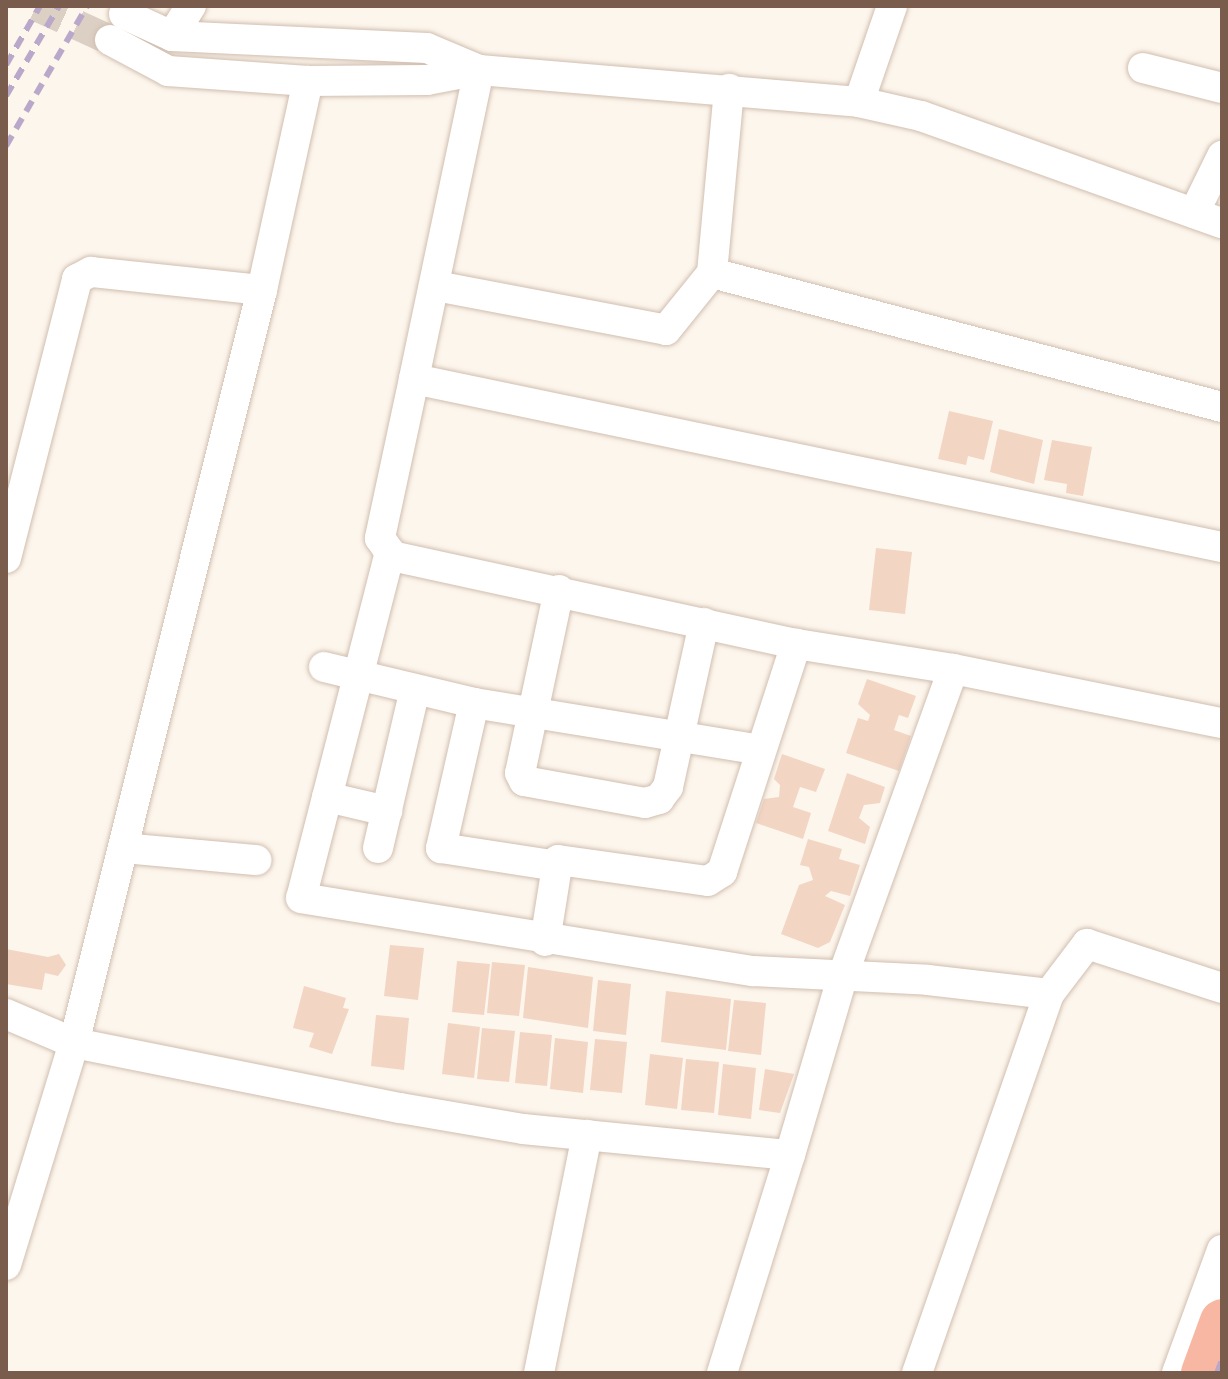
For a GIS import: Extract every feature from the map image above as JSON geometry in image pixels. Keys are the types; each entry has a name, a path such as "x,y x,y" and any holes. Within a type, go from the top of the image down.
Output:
{"highway":[{"path":"1203,1373 1222,1321"}],"street":[{"path":"172,36 191,6"},
{"path":"859,102 892,6"},
{"path":"479,70 427,48 172,36 117,27 168,71 308,81 427,80 479,70 859,102 921,116 1208,218 1222,156"},
{"path":"1143,68 1222,88"},
{"path":"479,70 436,286 380,538 390,552 796,644 953,669 1222,723"},
{"path":"6,1265 74,1043 262,290 308,81"},
{"path":"436,286 666,330 712,273 729,89"},
{"path":"6,558 77,279 91,272 262,290"},
{"path":"712,273 1222,407"},
{"path":"414,379 1222,547"},
{"path":"390,552 301,898 545,941 753,971 842,978 928,980 1049,994"},
{"path":"559,590 520,773 524,781 630,800 659,799 668,787 704,623"},
{"path":"545,941 558,860 708,881 716,877 796,644"},
{"path":"324,667 474,703 760,750"},
{"path":"722,1373 842,978 953,669"},
{"path":"378,848 415,689"},
{"path":"474,703 441,848 557,866"},
{"path":"327,797 387,811"},
{"path":"123,848 256,860"},
{"path":"917,1373 1049,994 1087,944 1222,988"},
{"path":"6,1014 74,1043 416,1111 587,1135 790,1155"},
{"path":"539,1373 587,1135"},
{"path":"1177,1373 1222,1250"}],"building":[{"path":"949,411 993,421 984,460 968,456 966,465 938,459"},
{"path":"999,429 1043,440 1034,484 990,472"},
{"path":"1052,440 1092,447 1083,496 1066,493 1067,484 1044,480"},
{"path":"876,548 912,552 905,614 869,610"},
{"path":"867,679 916,696 908,718 899,715 894,730 911,736 899,771 846,753 858,718 868,721 870,715 858,704"},
{"path":"782,754 825,769 816,792 800,787 793,807 811,813 803,839 756,823 764,799 779,797 780,785 774,779"},
{"path":"847,773 885,787 880,803 864,805 859,818 870,827 865,844 828,831"},
{"path":"808,839 842,849 839,859 860,865 850,896 831,891 825,896 845,905 830,942 818,948 781,934 799,885 813,880 809,867 800,865"},
{"path":"390,945 424,948 418,1000 384,996"},
{"path":"6,949 48,957 59,954 66,965 58,976 45,973 42,990 6,984"},
{"path":"457,961 490,964 484,1015 452,1012"},
{"path":"492,962 525,965 519,1016 487,1013"},
{"path":"528,967 593,977 588,1028 523,1018"},
{"path":"598,980 631,984 626,1035 593,1031"},
{"path":"304,986 346,998 343,1008 349,1009 332,1054 309,1047 314,1033 293,1028"},
{"path":"666,991 731,999 726,1050 661,1042"},
{"path":"734,1000 766,1003 761,1055 728,1051"},
{"path":"376,1015 409,1018 404,1070 371,1066"},
{"path":"448,1023 480,1027 474,1078 442,1074"},
{"path":"482,1028 515,1031 509,1082 477,1079"},
{"path":"520,1032 552,1035 547,1086 515,1083"},
{"path":"555,1038 588,1042 583,1093 550,1089"},
{"path":"595,1039 627,1042 622,1093 590,1090"},
{"path":"650,1054 683,1058 677,1109 645,1105"},
{"path":"686,1059 719,1062 714,1113 681,1110"},
{"path":"723,1064 756,1068 751,1119 718,1115"},
{"path":"765,1069 794,1074 780,1113 759,1110"}],"tunnel":[{"path":"36,6 110,40"}],"railway":[{"path":"6,65 40,6"},
{"path":"6,96 59,6"},
{"path":"6,146 87,6"},
{"path":"1217,1373 1222,1360"}]}
